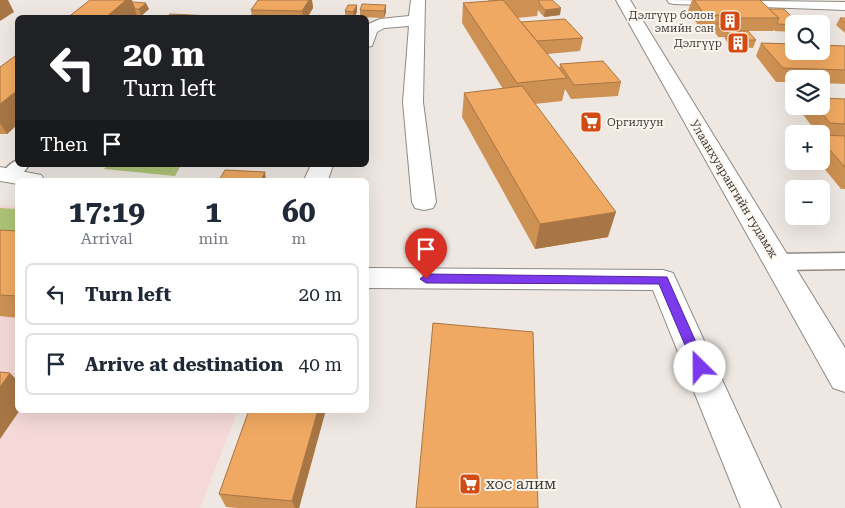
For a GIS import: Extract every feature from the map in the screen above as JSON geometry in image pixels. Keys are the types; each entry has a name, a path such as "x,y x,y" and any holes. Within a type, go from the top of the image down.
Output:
{"street":[{"path":"418,0 413,102 424,202"},
{"name":"Улаанхуарангийн гудамж","path":"622,0 845,378"},
{"path":"674,0 845,6"},
{"path":"369,33 370,30 380,24 417,20"},
{"path":"10,172 27,178"},
{"path":"369,278 663,280 761,508"}],"lane":[{"path":"778,262 845,261"}],"shaded area":[{"path":"0,205 15,206 15,413 237,413 200,508 0,508"}],"green space":[{"path":"106,167 180,167 175,176 104,169"},
{"path":"0,208 15,209 15,233 0,232"}],"building":[{"path":"90,0 126,0 108,15 71,15"},
{"path":"258,0 309,0 302,11 251,10"},
{"path":"503,0 567,78 517,83 463,3"},
{"path":"539,0 552,0 561,8 545,10 539,3"},
{"path":"694,0 760,0 779,18 734,18 732,15 705,15"},
{"path":"132,2 146,3 139,9 135,9"},
{"path":"362,4 386,5 384,11 360,10"},
{"path":"348,5 357,5 353,12 345,11"},
{"path":"769,9 784,9 790,15 785,15 785,24 777,23 779,18"},
{"path":"565,19 583,38 537,41 521,22"},
{"path":"716,24 732,25 736,31 748,31 756,40 733,40 726,30 720,30"},
{"path":"761,43 785,44 785,60 830,60 830,45 845,46 845,70 783,68"},
{"path":"15,56 15,92 0,104 0,67"},
{"path":"603,61 621,82 574,85 560,64"},
{"path":"522,86 616,212 540,224 464,93"},
{"path":"830,98 845,99 845,124 830,123 823,115 830,115"},
{"path":"830,135 845,136 845,167 830,150"},
{"path":"225,170 265,172 262,178 220,178"},
{"path":"0,230 15,231 15,296 0,295"},
{"path":"433,323 533,332 538,508 416,508"},
{"path":"0,372 10,373 0,387"},
{"path":"248,413 317,413 292,501 219,494"}],"place":[{"name":"Дэлгүүр болон эмийн сан","path":"730,21"},
{"name":"Дэлгүүр","path":"738,43"},
{"name":"Оргилуун","path":"591,122"},
{"name":"хос алим","path":"470,484"}],"route":[{"path":"426,279 663,280 700,367"}]}
